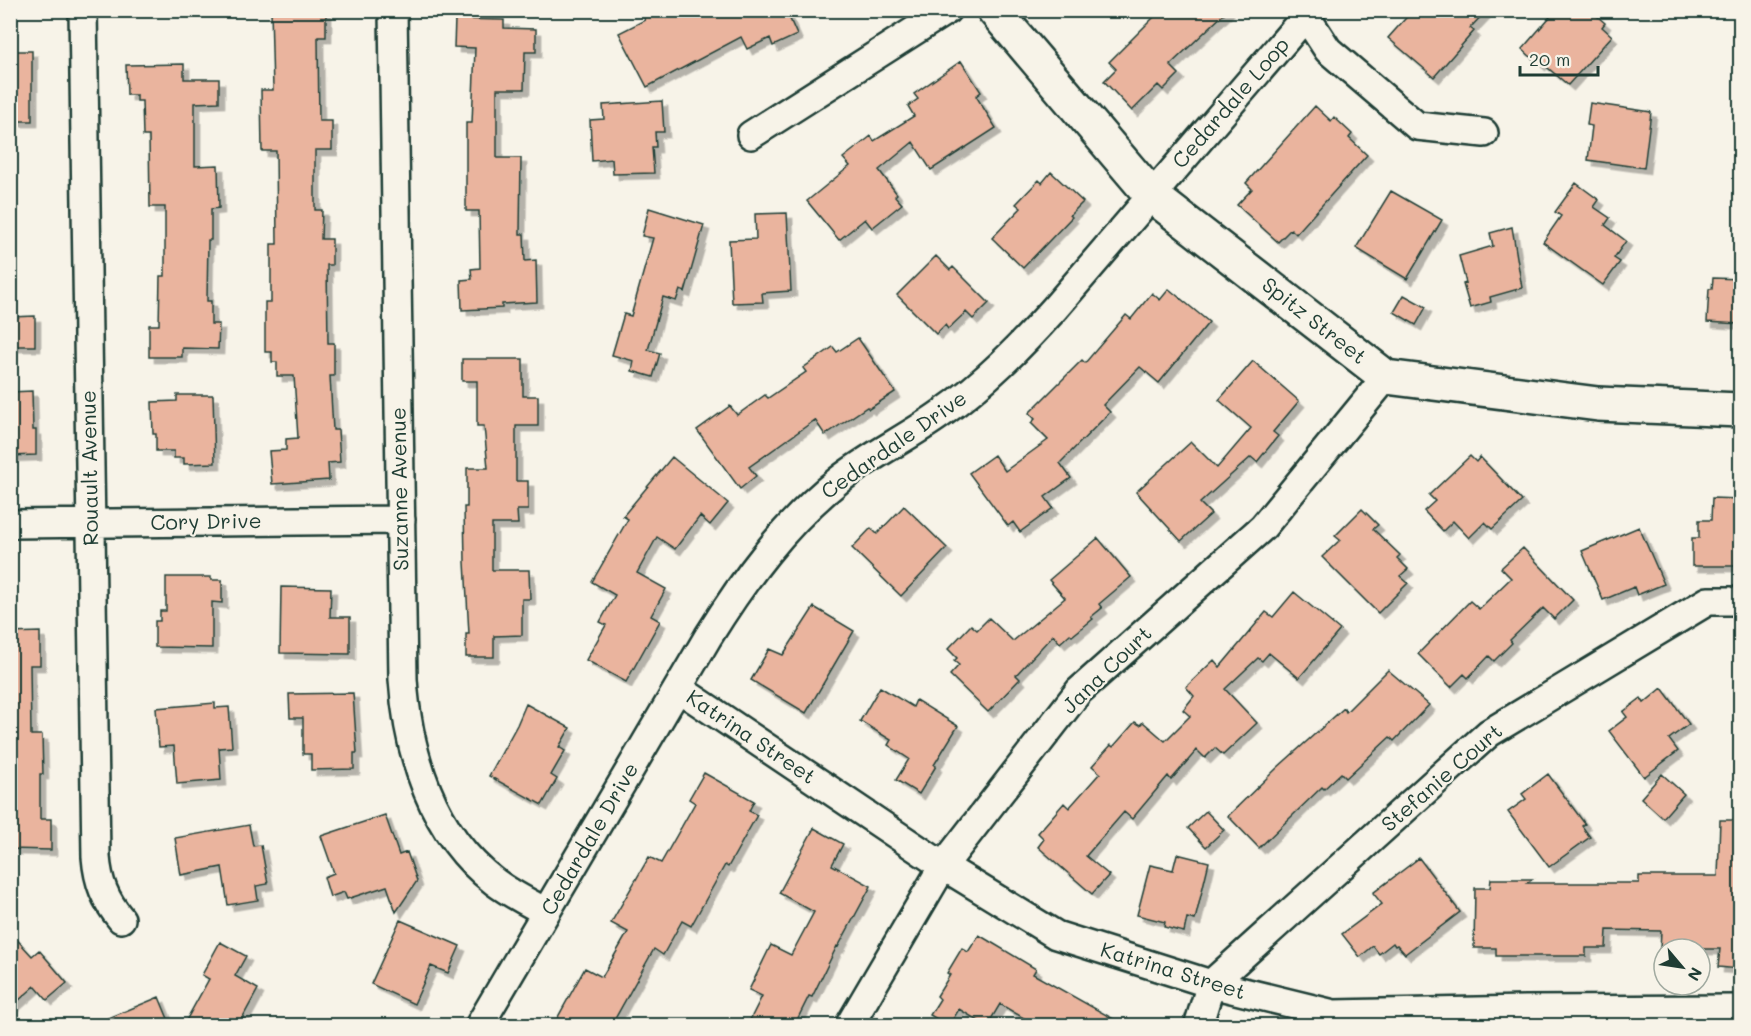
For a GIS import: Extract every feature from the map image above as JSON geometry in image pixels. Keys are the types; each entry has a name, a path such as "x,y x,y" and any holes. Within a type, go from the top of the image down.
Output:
{"street":[{"name":"Rouault Avenue","path":"83,10 97,870 105,896 121,919"},
{"name":"Suzanne Avenue","path":"393,10 405,701 418,768 449,832 463,851 495,882 546,912"},
{"path":"751,135 947,10"},
{"name":"Spitz Street","path":"994,10 1151,195 1386,377 1598,404 1740,410"},
{"path":"1306,13 1328,50 1416,126 1484,133"},
{"name":"Cedardale Loop","path":"1151,195 1306,13"},
{"name":"Cedardale Drive","path":"479,1026 678,688 731,601 769,549 840,480 944,412 990,375 1048,316 1151,195"},
{"name":"Jana Court","path":"849,1026 943,866 1079,691 1263,527 1386,377"},
{"name":"Cory Drive","path":"10,524 401,520"},
{"name":"Stefanie Court","path":"1210,984 1489,733 1708,601 1740,601"},
{"name":"Katrina Street","path":"678,688 943,866 1056,935 1210,984 1334,1014 1525,1018 1740,1009"},
{"path":"1198,1026 1210,984"}],"building":[{"path":"271,10 326,10 326,37 318,37 319,121 332,121 332,150 315,150 315,210 322,210 321,239 332,239 332,265 327,265 328,343 334,343 334,376 330,376 333,430 338,430 340,462 328,463 329,480 272,484 269,451 286,450 286,439 298,438 294,376 277,376 277,362 272,362 272,352 265,352 265,302 271,302 271,244 277,244 276,151 262,151 261,90 273,90"},
{"path":"640,10 786,10 797,35 773,46 770,38 747,49 741,37 647,87 619,33 645,20"},
{"path":"1161,10 1228,10 1170,65 1179,74 1163,90 1158,85 1132,111 1104,81 1116,69 1109,62"},
{"path":"1413,10 1487,10 1470,28 1474,31 1434,77 1388,38"},
{"path":"1556,10 1590,10 1605,23 1602,27 1612,36 1568,85 1522,49"},
{"path":"455,19 504,20 504,28 536,29 536,52 525,52 524,89 497,89 497,158 521,158 520,234 524,234 525,261 536,260 537,302 502,304 502,308 462,310 461,280 472,279 471,269 480,268 479,211 466,211 466,123 472,123 475,48 454,47"},
{"path":"10,51 32,51 32,121 10,121"},
{"path":"961,61 981,92 976,96 996,128 931,170 913,142 879,170 902,204 872,228 865,219 839,240 807,201 850,166 843,158 871,136 874,141 914,116 908,106 918,99 914,94"},
{"path":"184,64 184,79 219,79 219,102 195,103 195,166 218,165 219,208 211,209 207,301 211,301 211,324 219,324 218,349 182,348 182,357 149,357 149,325 159,325 160,276 165,276 165,207 150,207 149,136 143,136 142,101 137,101 137,95 127,95 126,65"},
{"path":"662,101 664,132 655,132 656,147 652,147 654,173 613,174 612,159 592,161 590,120 604,119 603,105"},
{"path":"1590,103 1651,112 1644,168 1588,160 1592,126 1587,125"},
{"path":"1315,106 1331,121 1334,117 1352,134 1349,138 1367,155 1296,234 1291,229 1278,242 1237,205 1252,189 1246,183"},
{"path":"1051,172 1083,202 1070,215 1072,217 1023,268 992,238 1021,208 1016,204 1039,180 1042,183"},
{"path":"1576,183 1599,200 1594,207 1610,218 1605,225 1626,241 1614,258 1620,262 1603,285 1543,242 1561,216 1555,212"},
{"path":"1391,191 1442,220 1407,279 1356,248"},
{"path":"649,208 704,225 685,292 680,290 676,301 663,297 648,350 660,353 653,377 632,371 634,361 612,355 624,314 631,316 653,238 642,236"},
{"path":"787,213 791,291 762,293 763,302 732,303 729,240 756,239 755,214"},
{"path":"1512,227 1522,288 1490,297 1491,302 1470,308 1463,284 1466,283 1459,256 1493,246 1490,233"},
{"path":"936,256 950,270 953,267 989,303 973,319 966,312 948,329 945,325 936,334 897,295"},
{"path":"1713,278 1740,279 1740,324 1707,322 1709,289 1712,289"},
{"path":"1169,289 1209,322 1159,383 1140,367 1103,405 1110,412 1060,463 1071,478 1045,497 1053,508 1020,532 1013,522 1008,526 969,473 994,455 1005,471 1048,440 1031,423 1035,419 1029,413 1082,360 1085,363 1126,315 1131,319 1152,293 1160,300"},
{"path":"1404,295 1426,307 1416,325 1394,312"},
{"path":"35,316 35,346 10,346 10,317"},
{"path":"858,338 895,392 869,409 867,407 825,435 815,420 749,467 756,476 740,489 697,430 730,406 737,415 765,395 768,398 806,372 803,368 833,347 837,352"},
{"path":"462,359 523,359 523,396 538,396 538,426 516,426 516,481 528,481 528,510 517,510 518,524 492,524 492,570 529,570 530,599 522,599 522,635 494,636 494,657 466,657 466,634 469,634 464,507 467,507 467,468 488,468 484,426 477,426 477,381 462,381"},
{"path":"1253,361 1299,401 1273,432 1278,436 1257,462 1251,457 1200,503 1211,514 1181,541 1136,492 1191,442 1217,468 1251,428 1219,400"},
{"path":"32,391 36,455 10,456 10,392"},
{"path":"177,395 213,395 215,463 184,464 184,458 174,458 174,451 156,451 152,402 177,401"},
{"path":"1470,456 1476,462 1480,457 1522,501 1492,529 1485,522 1469,538 1453,521 1443,531 1424,511 1435,501 1429,495"},
{"path":"672,457 728,503 710,525 700,516 675,549 657,537 637,573 666,589 651,616 660,621 626,682 586,660 606,625 600,622 615,595 592,582 628,519 623,516"},
{"path":"1712,498 1740,499 1740,566 1692,566 1692,538 1699,538 1699,520 1711,520"},
{"path":"904,506 947,548 901,596 852,548 871,528 877,534"},
{"path":"1362,509 1378,525 1373,529 1400,555 1397,558 1408,569 1400,576 1408,583 1378,613 1322,557 1340,540 1335,536"},
{"path":"1639,527 1664,584 1637,595 1634,587 1603,600 1582,551"},
{"path":"1098,538 1131,577 1099,604 1102,608 1091,617 1093,619 1072,636 1070,634 1060,643 1053,635 1016,675 1020,679 988,712 950,675 959,665 954,661 957,658 948,649 971,625 977,630 989,618 1013,641 1065,598 1049,580"},
{"path":"1523,548 1573,600 1554,619 1543,608 1510,640 1512,643 1494,661 1489,656 1468,678 1464,674 1451,687 1418,654 1470,601 1479,609 1511,578 1501,568"},
{"path":"166,577 211,577 211,580 222,580 222,603 212,602 212,648 155,647 155,621 160,621 160,611 166,611"},
{"path":"281,587 331,588 330,617 350,617 350,654 280,653"},
{"path":"1294,592 1340,630 1299,678 1269,653 1262,661 1258,658 1225,689 1257,723 1223,755 1215,748 1205,758 1197,750 1171,780 1168,776 1132,819 1124,812 1086,856 1109,875 1092,894 1038,847 1044,839 1038,833 1064,803 1069,808 1100,773 1092,766 1135,722 1140,725 1143,722 1165,741 1190,716 1183,710 1194,696 1186,687 1214,660 1220,667 1266,612 1273,617"},
{"path":"814,607 854,631 806,713 751,680 769,649 783,655"},
{"path":"40,632 40,665 30,665 31,735 42,735 43,774 40,774 40,819 51,819 51,850 10,849 10,633"},
{"path":"1388,670 1429,705 1394,741 1390,737 1346,778 1341,773 1324,789 1322,787 1259,848 1228,816 1344,708 1346,712"},
{"path":"880,687 913,707 916,700 958,726 919,794 896,780 909,759 888,745 891,740 860,721"},
{"path":"1662,688 1689,724 1669,739 1678,751 1644,777 1609,731 1627,717 1623,712 1641,698 1644,703"},
{"path":"353,693 357,753 354,753 354,769 311,770 311,754 303,754 303,718 290,718 289,694"},
{"path":"215,703 215,708 229,707 232,747 219,748 221,780 177,784 174,746 159,747 156,708"},
{"path":"526,704 570,728 559,747 565,751 551,775 557,779 542,805 489,776"},
{"path":"704,773 754,801 749,811 757,815 728,867 725,865 691,926 682,921 663,955 654,949 611,1026 553,1026 585,968 602,977 628,932 611,923 649,857 661,863 695,803 689,799"},
{"path":"1548,774 1585,824 1582,826 1590,837 1549,867 1508,812 1526,799 1522,794"},
{"path":"1662,774 1684,794 1663,818 1641,798"},
{"path":"1206,811 1224,830 1206,847 1188,828"},
{"path":"385,815 399,855 407,852 417,881 396,912 387,886 347,899 344,892 330,897 324,877 334,873 321,836"},
{"path":"1720,820 1740,820 1740,969 1718,967 1720,949 1712,949 1712,937 1661,937 1661,931 1607,930 1606,948 1586,948 1586,956 1496,956 1496,948 1474,948 1475,888 1490,888 1491,879 1533,879 1527,883 1639,883 1639,876 1718,876"},
{"path":"249,825 253,846 261,845 268,884 256,886 258,900 228,905 222,867 181,875 175,838"},
{"path":"814,828 843,844 832,865 871,886 794,1026 747,1026 762,996 749,990 771,945 791,955 814,912 779,893"},
{"path":"1177,854 1209,862 1195,920 1187,918 1184,932 1164,927 1165,922 1137,915 1150,865 1173,870"},
{"path":"1419,858 1460,912 1405,954 1393,943 1379,954 1373,946 1360,957 1342,934 1382,904 1373,893"},
{"path":"400,920 460,946 448,973 431,966 414,1004 371,984"},
{"path":"10,932 32,956 39,950 67,983 47,1000 35,986 10,1008"},
{"path":"979,935 1036,969 1033,974 1126,1026 1037,1026 1000,1004 987,1026 959,1009 949,1026 930,1015 940,999 937,996 950,975 947,973 962,948 968,952"},
{"path":"220,942 246,956 235,976 258,989 238,1026 183,1026 209,979 202,975"},
{"path":"159,997 171,1026 92,1026 92,1025"}]}
